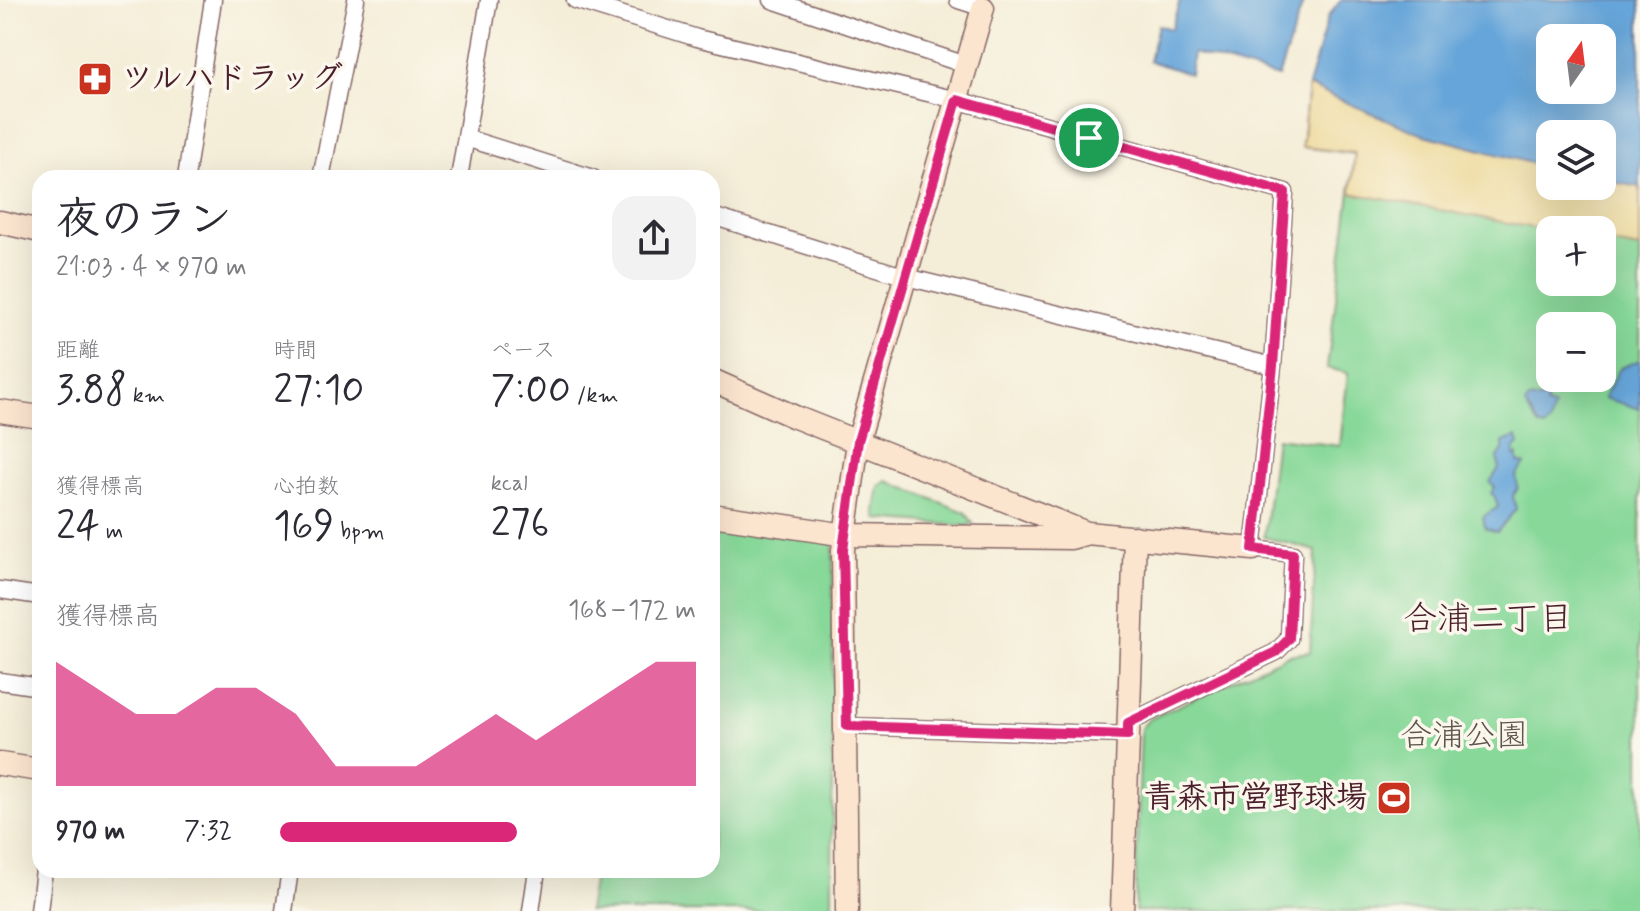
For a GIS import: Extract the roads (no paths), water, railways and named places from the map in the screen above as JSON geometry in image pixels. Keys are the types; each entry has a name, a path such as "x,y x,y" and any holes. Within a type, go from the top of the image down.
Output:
{"street":[{"path":"187,170 213,0"},
{"path":"323,170 356,0"},
{"path":"460,170 489,0"},
{"path":"575,0 697,38 957,100 1285,192 1273,366 1253,549"},
{"path":"772,0 966,65"},
{"path":"847,911 843,550 858,441 983,8 958,0"},
{"path":"466,138 568,170"},
{"path":"720,219 906,277 1273,366"},
{"path":"0,222 32,229"},
{"path":"720,384 795,417 1087,533 1293,554 1289,639 1280,648 1128,729 847,726"},
{"path":"0,411 32,416"},
{"path":"720,516 846,535 1071,538 1087,533"},
{"path":"1122,911 1135,537"},
{"path":"0,590 32,595"},
{"path":"0,681 32,686"},
{"path":"0,764 32,769"},
{"path":"39,911 43,878"},
{"path":"284,911 289,878"},
{"path":"531,911 536,878"}],"water":[{"path":"1180,0 1304,0 1278,77 1193,53 1190,74 1149,61 1158,25 1171,29"},
{"path":"1341,0 1640,0 1640,187 1616,183 1616,120 1536,120 1536,164 1421,134 1308,86 1328,17"},
{"path":"1640,360 1640,409 1604,398 1607,392 1616,392 1616,376 1620,368"},
{"path":"1547,398 1546,405 1554,407 1550,423 1544,428 1539,426 1525,405 1529,400"},
{"path":"1517,437 1519,444 1514,456 1518,455 1518,462 1525,464 1516,476 1518,488 1513,496 1516,509 1497,532 1485,528 1483,517 1498,507 1491,493 1495,487 1490,482 1499,468 1498,457 1503,451 1503,442"}],"place":[{"name":"ツルハドラッグ","path":"95,79"},
{"name":"青森市営野球場","path":"1394,798"}],"district":[{"name":"合浦二丁目","path":"1488,619"}],"park label":[{"name":"合浦公園","path":"1464,736"}]}
